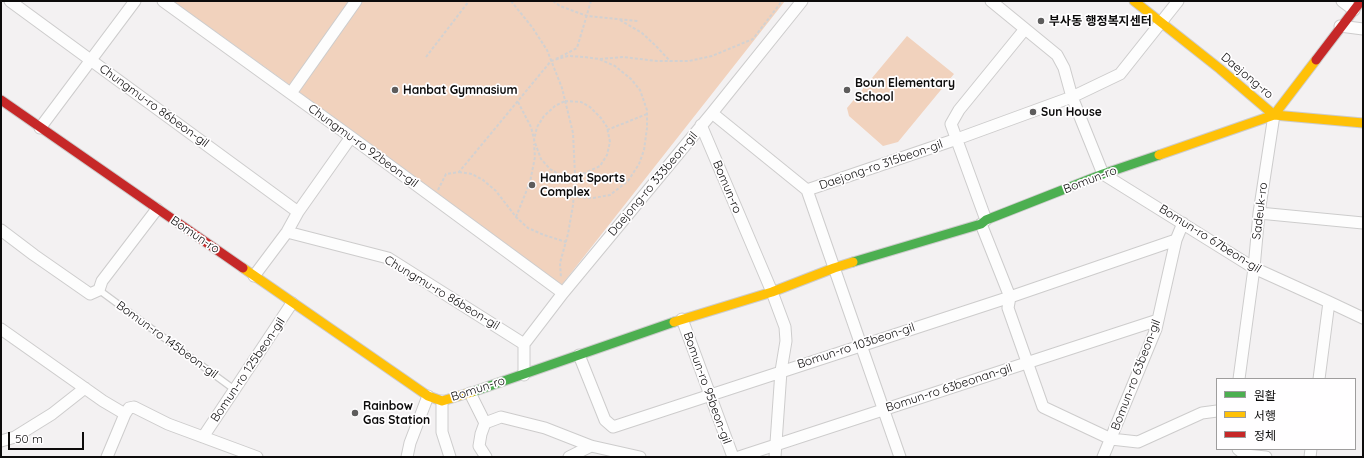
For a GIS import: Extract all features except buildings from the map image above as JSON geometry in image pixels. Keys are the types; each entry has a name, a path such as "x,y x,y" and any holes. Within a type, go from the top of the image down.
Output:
{"main road":[{"name":"Daejong-ro","path":"1134,1 1220,69 1274,115 1363,123"},
{"path":"1274,115 1357,5"},
{"name":"Bomun-ro","path":"1,100 428,396 442,401 524,375 682,319 772,292 834,268 983,222 1103,174 1274,115"}],"street":[{"name":"Chungmu-ro 86beon-gil","path":"10,1 298,212"},
{"path":"40,128 136,1"},
{"name":"Chungmu-ro 92beon-gil","path":"163,1 563,293"},
{"path":"291,93 356,1"},
{"name":"Daejong-ro 333beon-gil","path":"524,344 563,293 712,113 802,1"},
{"path":"991,1 1057,55 1064,68 1072,97 1103,174"},
{"name":"Daejong-ro 315beon-gil","path":"712,113 807,190 957,139 1072,97 1120,74 1178,1"},
{"path":"1342,1 1357,5"},
{"path":"1340,26 1363,29"},
{"name":"Daejong-ro 315beon-gil","path":"957,139 951,124 959,110 1025,29"},
{"name":"Sadeuk-ro","path":"1239,378 1254,268 1259,213 1274,115"},
{"name":"Bomun-ro","path":"701,126 772,292"},
{"path":"254,276 287,232 298,212 351,137"},
{"path":"957,139 983,222 1010,296 1008,308 1043,407 1111,439 1138,442 1202,413 1216,411"},
{"name":"Bomun-ro 67beon-gil","path":"1103,174 1254,268 1363,318"},
{"path":"807,190 900,457"},
{"name":"Bomun-ro","path":"101,286 157,209"},
{"path":"1259,213 1363,223"},
{"name":"Bomun-ro 63beon-gil","path":"1103,457 1156,329 1176,240 1183,223"},
{"path":"1,230 90,294 101,286"},
{"name":"Chungmu-ro 86beon-gil","path":"287,232 388,258 524,344"},
{"name":"Bomun-ro 103beon-gil","path":"579,355 605,420 613,426 1176,240"},
{"path":"772,292 785,326 786,340 781,371 775,457"},
{"path":"1319,378 1329,302"},
{"name":"Bomun-ro 125beon-gil","path":"203,437 292,303"},
{"name":"Bomun-ro 95beon-gil","path":"682,319 733,457"},
{"name":"Bomun-ro 63beonan-gil","path":"739,457 1158,320"},
{"path":"1,329 125,414 107,457"},
{"path":"524,344 524,375"},
{"path":"1,441 15,437 52,414 85,388"},
{"path":"470,393 486,423"},
{"path":"407,457 410,443 428,396"},
{"path":"442,401 442,432 450,457"},
{"name":"Bomun-ro 125beon-gil","path":"125,414 129,408 134,407 168,424 257,457"},
{"path":"486,457 479,446 481,434 486,423 501,417 545,428 591,446 640,457"},
{"path":"569,457 591,446"},
{"path":"1243,454 1266,457"}],"lane":[{"name":"Bomun-ro 145beon-gil","path":"101,286 234,390"}],"path":[{"path":"426,58 469,1"},
{"path":"511,1 532,27 547,50 562,88 573,133 575,175 574,197 566,242 560,263 563,293"},
{"path":"553,1 560,6 587,16 638,21"},
{"path":"460,172 551,61 577,48 591,1"},
{"path":"551,61 568,56 599,59 622,57 657,61 690,61 712,56 753,40 782,1"},
{"path":"619,20 642,33 670,61"},
{"path":"574,197 592,198 610,194 628,181 639,164 644,150 647,114 640,90 631,79 615,66 599,59"},
{"path":"516,217 530,182 535,157 534,140 537,126 544,116 555,106 565,101 581,102 590,107 601,118 607,130 610,142 607,155 600,166 585,173 575,175 560,174 550,169 541,159 534,140 531,127 518,102"},
{"path":"607,130 647,114"},
{"path":"434,198 446,174 460,172 472,174 483,180 496,191 516,217 528,228 566,242"}],"shaded area":[{"name":"Hanbat Sports Complex","path":"173,1 785,1 560,287 287,83"},
{"path":"907,36 954,74 898,142 883,146 849,116 847,108"}],"traffic: fast":[{"path":"853,262 981,224 986,220 1103,174 1159,155"},
{"path":"472,392 674,322"}],"traffic: slow":[{"path":"1134,1 1220,69 1274,115 1363,123"},
{"path":"1159,155 1274,115 1316,60"},
{"path":"674,322 772,292 853,262"},
{"path":"243,268 428,396 442,401 472,392"}],"traffic: jam":[{"path":"1316,60 1361,1"},
{"path":"1,100 243,268"}],"place":[{"name":"부사동 행정복지센터","path":"1041,21"},
{"name":"Hanbat Gymnasium","path":"395,90"},
{"name":"Boun Elementary School","path":"847,90"},
{"name":"Sun House","path":"1033,112"},
{"name":"Hanbat Sports Complex","path":"532,185"},
{"name":"Rainbow Gas Station","path":"355,413"}]}
